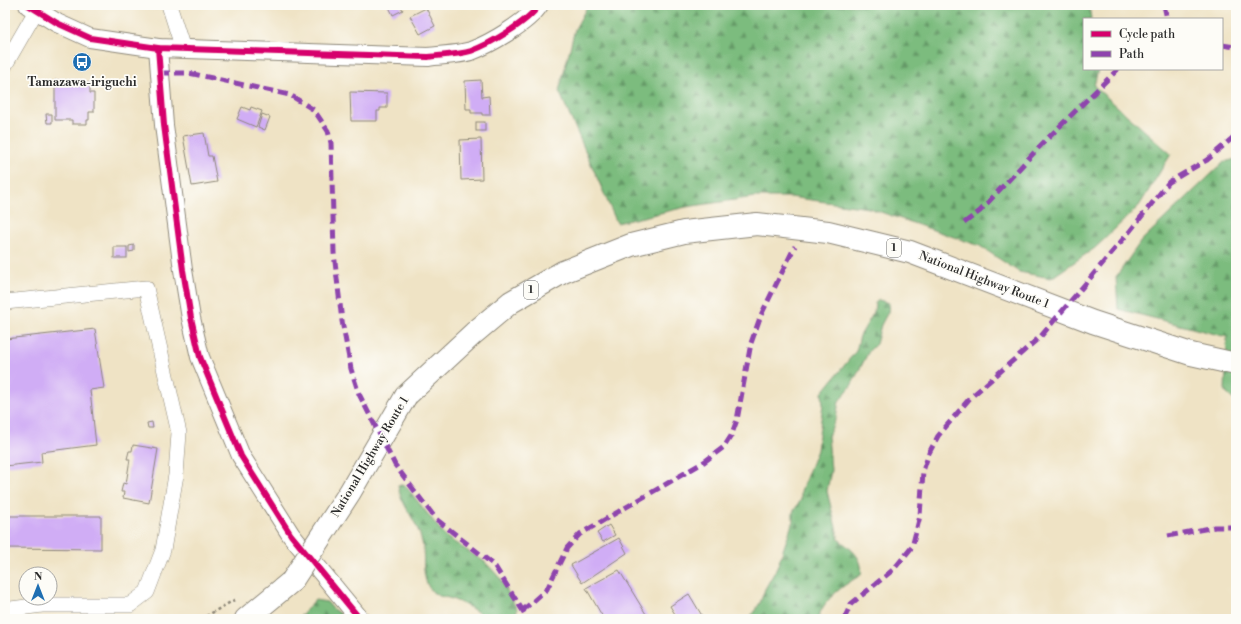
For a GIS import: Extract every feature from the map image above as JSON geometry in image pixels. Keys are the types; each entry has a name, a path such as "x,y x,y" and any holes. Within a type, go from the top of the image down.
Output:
{"highway":[{"name":"National Highway Route 1","path":"246,619 292,582 350,492 406,396 474,333 511,302 563,272 632,245 684,232 757,224 828,232 910,252 1093,322 1191,354 1236,364"}],"street":[{"path":"169,5 184,49"},
{"path":"5,65 32,8 57,23 90,38 158,48 428,57 470,51 509,31 535,11 539,5"},
{"path":"158,48 164,125 183,270 191,318 200,357 241,456 291,535 360,619"},
{"path":"5,302 146,288 179,433 176,475 163,550 147,592 130,605 34,606 11,609 6,619"}],"green space":[{"path":"588,5 1089,5 1091,18 1083,18 1083,70 1098,70 1094,86 1171,154 1139,206 1095,248 1051,278 1019,272 980,246 869,208 790,197 755,197 686,207 617,223 559,91 575,29"},
{"path":"1236,159 1236,402 1225,392 1227,337 1118,309 1116,277 1141,241 1224,162"},
{"path":"879,300 889,303 888,312 881,325 876,344 869,351 851,386 839,401 836,418 828,436 831,470 827,491 839,540 859,559 861,564 861,575 841,588 829,599 820,612 818,619 749,619 760,603 765,589 777,568 793,521 793,512 801,500 801,491 817,450 823,404 822,393 856,351 860,336 874,312 875,303"},
{"path":"404,484 446,537 485,562 500,578 517,609 516,619 486,619 470,608 452,599 437,595 430,589 425,576 423,548 420,534 402,500 398,486"},
{"path":"315,600 327,602 333,609 347,619 298,619"}],"building":[{"path":"388,5 400,5 403,10 393,15"},
{"path":"426,8 435,26 420,34 410,16"},
{"path":"55,80 80,80 80,83 90,83 90,93 94,93 94,112 89,112 89,120 87,120 87,124 72,124 72,120 55,120"},
{"path":"481,80 482,97 489,96 490,115 471,113 471,109 466,109 465,81"},
{"path":"350,92 387,93 387,108 380,108 380,111 377,111 377,121 351,121"},
{"path":"242,107 250,110 251,107 262,111 256,127 237,119"},
{"path":"46,114 52,114 52,123 47,123"},
{"path":"262,114 270,117 265,130 258,127"},
{"path":"476,122 485,122 485,131 476,131"},
{"path":"204,133 208,156 212,156 217,182 192,186 183,136"},
{"path":"481,139 482,179 461,180 460,140"},
{"path":"134,245 134,251 129,252 129,246"},
{"path":"114,247 127,247 127,258 114,258"},
{"path":"95,329 104,388 90,390 96,445 41,452 42,462 5,466 5,339"},
{"path":"152,422 153,428 148,428 147,423"},
{"path":"133,445 158,449 149,503 123,498 124,492 121,492 123,483 126,484 130,459 127,459 129,451 132,451"},
{"path":"5,516 101,516 101,549 5,548"},
{"path":"609,525 615,535 603,542 597,533"},
{"path":"619,538 627,553 582,583 571,565"},
{"path":"619,570 649,619 604,619 586,588"},
{"path":"689,594 704,619 678,619 670,606"}],"marked path":[{"path":"1164,5 1167,18"},
{"path":"1223,45 1236,47"},
{"path":"964,223 980,211 1042,144 1117,70"},
{"path":"160,73 189,73 290,95 314,110 328,131 331,143 334,253 342,321 351,369 359,394 395,465 436,519 494,565 528,619"},
{"path":"844,619 851,604 894,569 912,547 920,516 923,471 929,453 938,436 970,398 1041,336 1130,231 1169,182 1207,160 1236,135"},
{"path":"522,611 547,589 567,548 580,534 704,462 724,447 731,436 737,420 751,343 761,315 795,246"},
{"path":"1168,536 1215,527 1236,527"}],"cycle path":[{"path":"28,5 57,23 90,38 158,48 428,57 461,53 479,48 518,25 534,12 539,5"},
{"path":"158,48 164,125 183,270 191,318 200,357 241,456 291,535 360,619"}],"place":[{"name":"Tamazawa-iriguchi","path":"82,62"}]}
